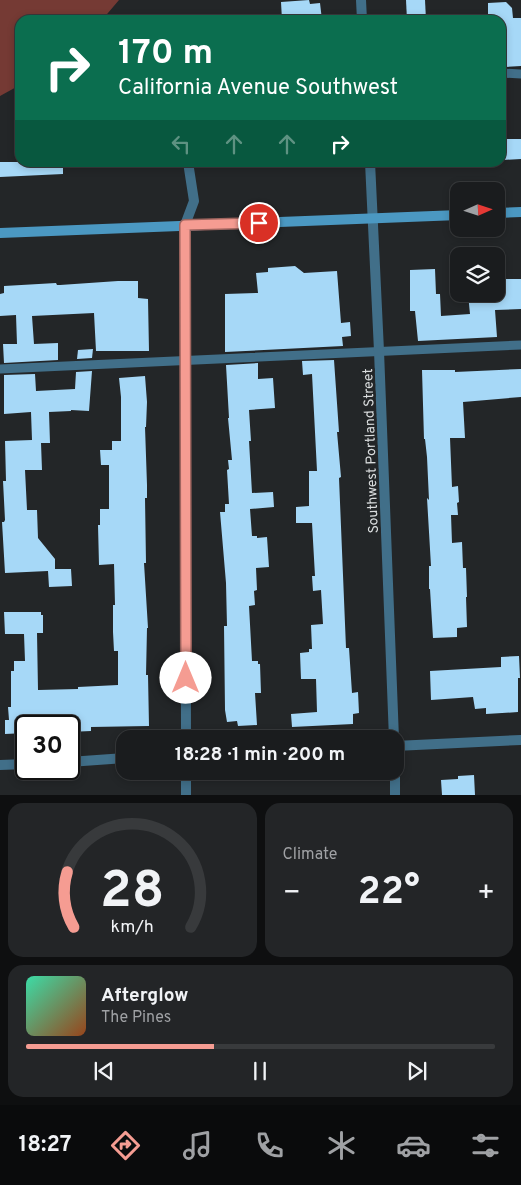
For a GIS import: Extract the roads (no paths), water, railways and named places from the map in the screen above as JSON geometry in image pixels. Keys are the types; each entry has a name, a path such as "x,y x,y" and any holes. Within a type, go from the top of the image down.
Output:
{"main road":[{"path":"505,213 521,212"},
{"path":"0,233 450,215"}],"street":[{"path":"361,0 362,15"},
{"path":"186,730 185,225 194,201 189,167"},
{"name":"Southwest Portland Street","path":"370,167 394,730"},
{"path":"404,746 521,740"},
{"path":"80,761 116,759"},
{"path":"0,765 15,764"},
{"path":"186,780 186,795"},
{"path":"395,780 395,795"}],"lane":[{"path":"506,74 521,74"},
{"path":"0,369 521,344"}]}
